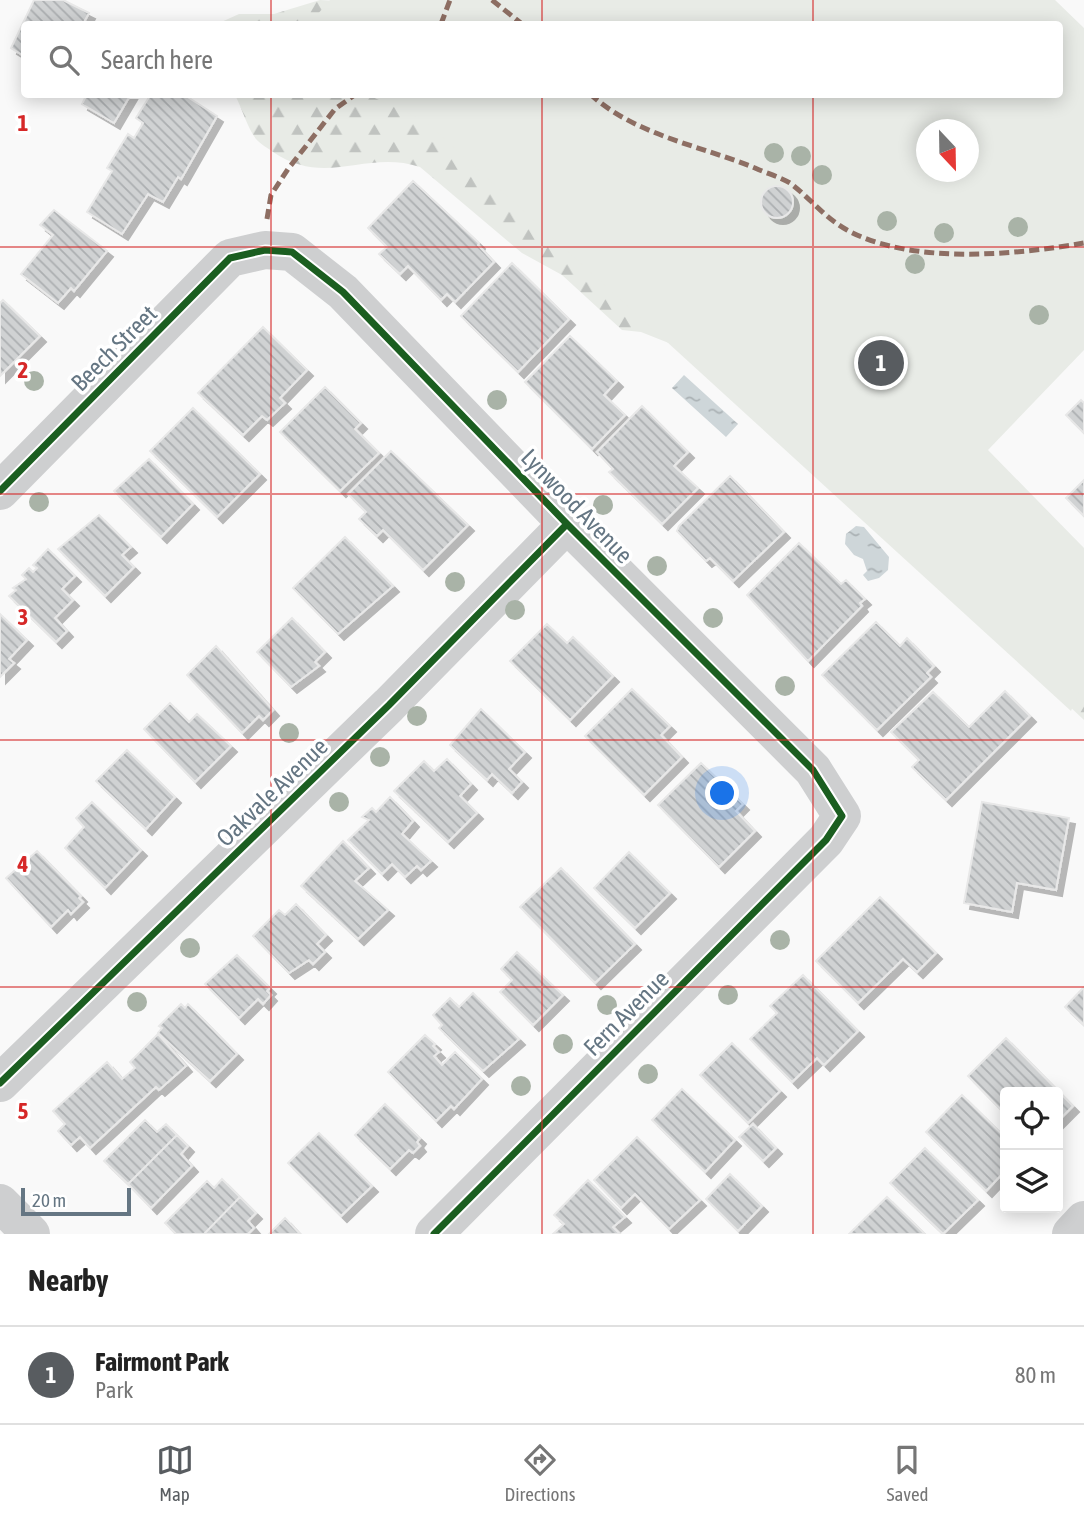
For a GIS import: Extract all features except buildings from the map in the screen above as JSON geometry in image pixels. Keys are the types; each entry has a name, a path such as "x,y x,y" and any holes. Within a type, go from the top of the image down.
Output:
{"street":[{"name":"Beech Street","path":"0,491 230,258 265,250"},
{"name":"Lynwood Avenue","path":"265,250 292,252 343,292 567,524 813,770 842,816"},
{"name":"Oakvale Avenue","path":"0,1083 388,705 567,524"},
{"name":"Fern Avenue","path":"435,1234 826,840 842,816"},
{"path":"0,1203 31,1234"},
{"path":"1071,1234 1084,1220"}],"green space":[{"path":"320,0 357,2 393,21 224,21 239,14 274,14"},
{"path":"330,0 1055,0 1084,28 1084,350 988,450 1084,548 1084,681 1071,711 425,121 375,98 1063,98 1063,21 312,21"},
{"path":"236,98 484,98 977,453 1084,565 1084,720 694,353 641,332 622,330 562,275 522,253 420,167 382,162 329,168 311,167 292,162 273,152 256,139"}],"water":[{"path":"684,375 738,424 726,437 672,388"},
{"path":"856,526 864,527 889,557 888,570 879,578 868,581 863,575 867,571 863,559 854,555 845,544 846,534"}],"marked path":[{"path":"442,21 450,0"},
{"path":"492,0 518,21"},
{"path":"267,219 271,195 288,169 335,109 350,98"},
{"path":"595,98 627,120 648,130 786,181 839,225 873,241 932,253 963,254 1026,251 1084,243"}],"cycle path":[{"path":"0,491 230,258 265,250 292,252 343,292 567,524 813,770 842,816 826,840 434,1234"},
{"path":"0,1083 389,705 567,524"}],"place":[{"name":"Fairmont Park","path":"881,363"}]}
